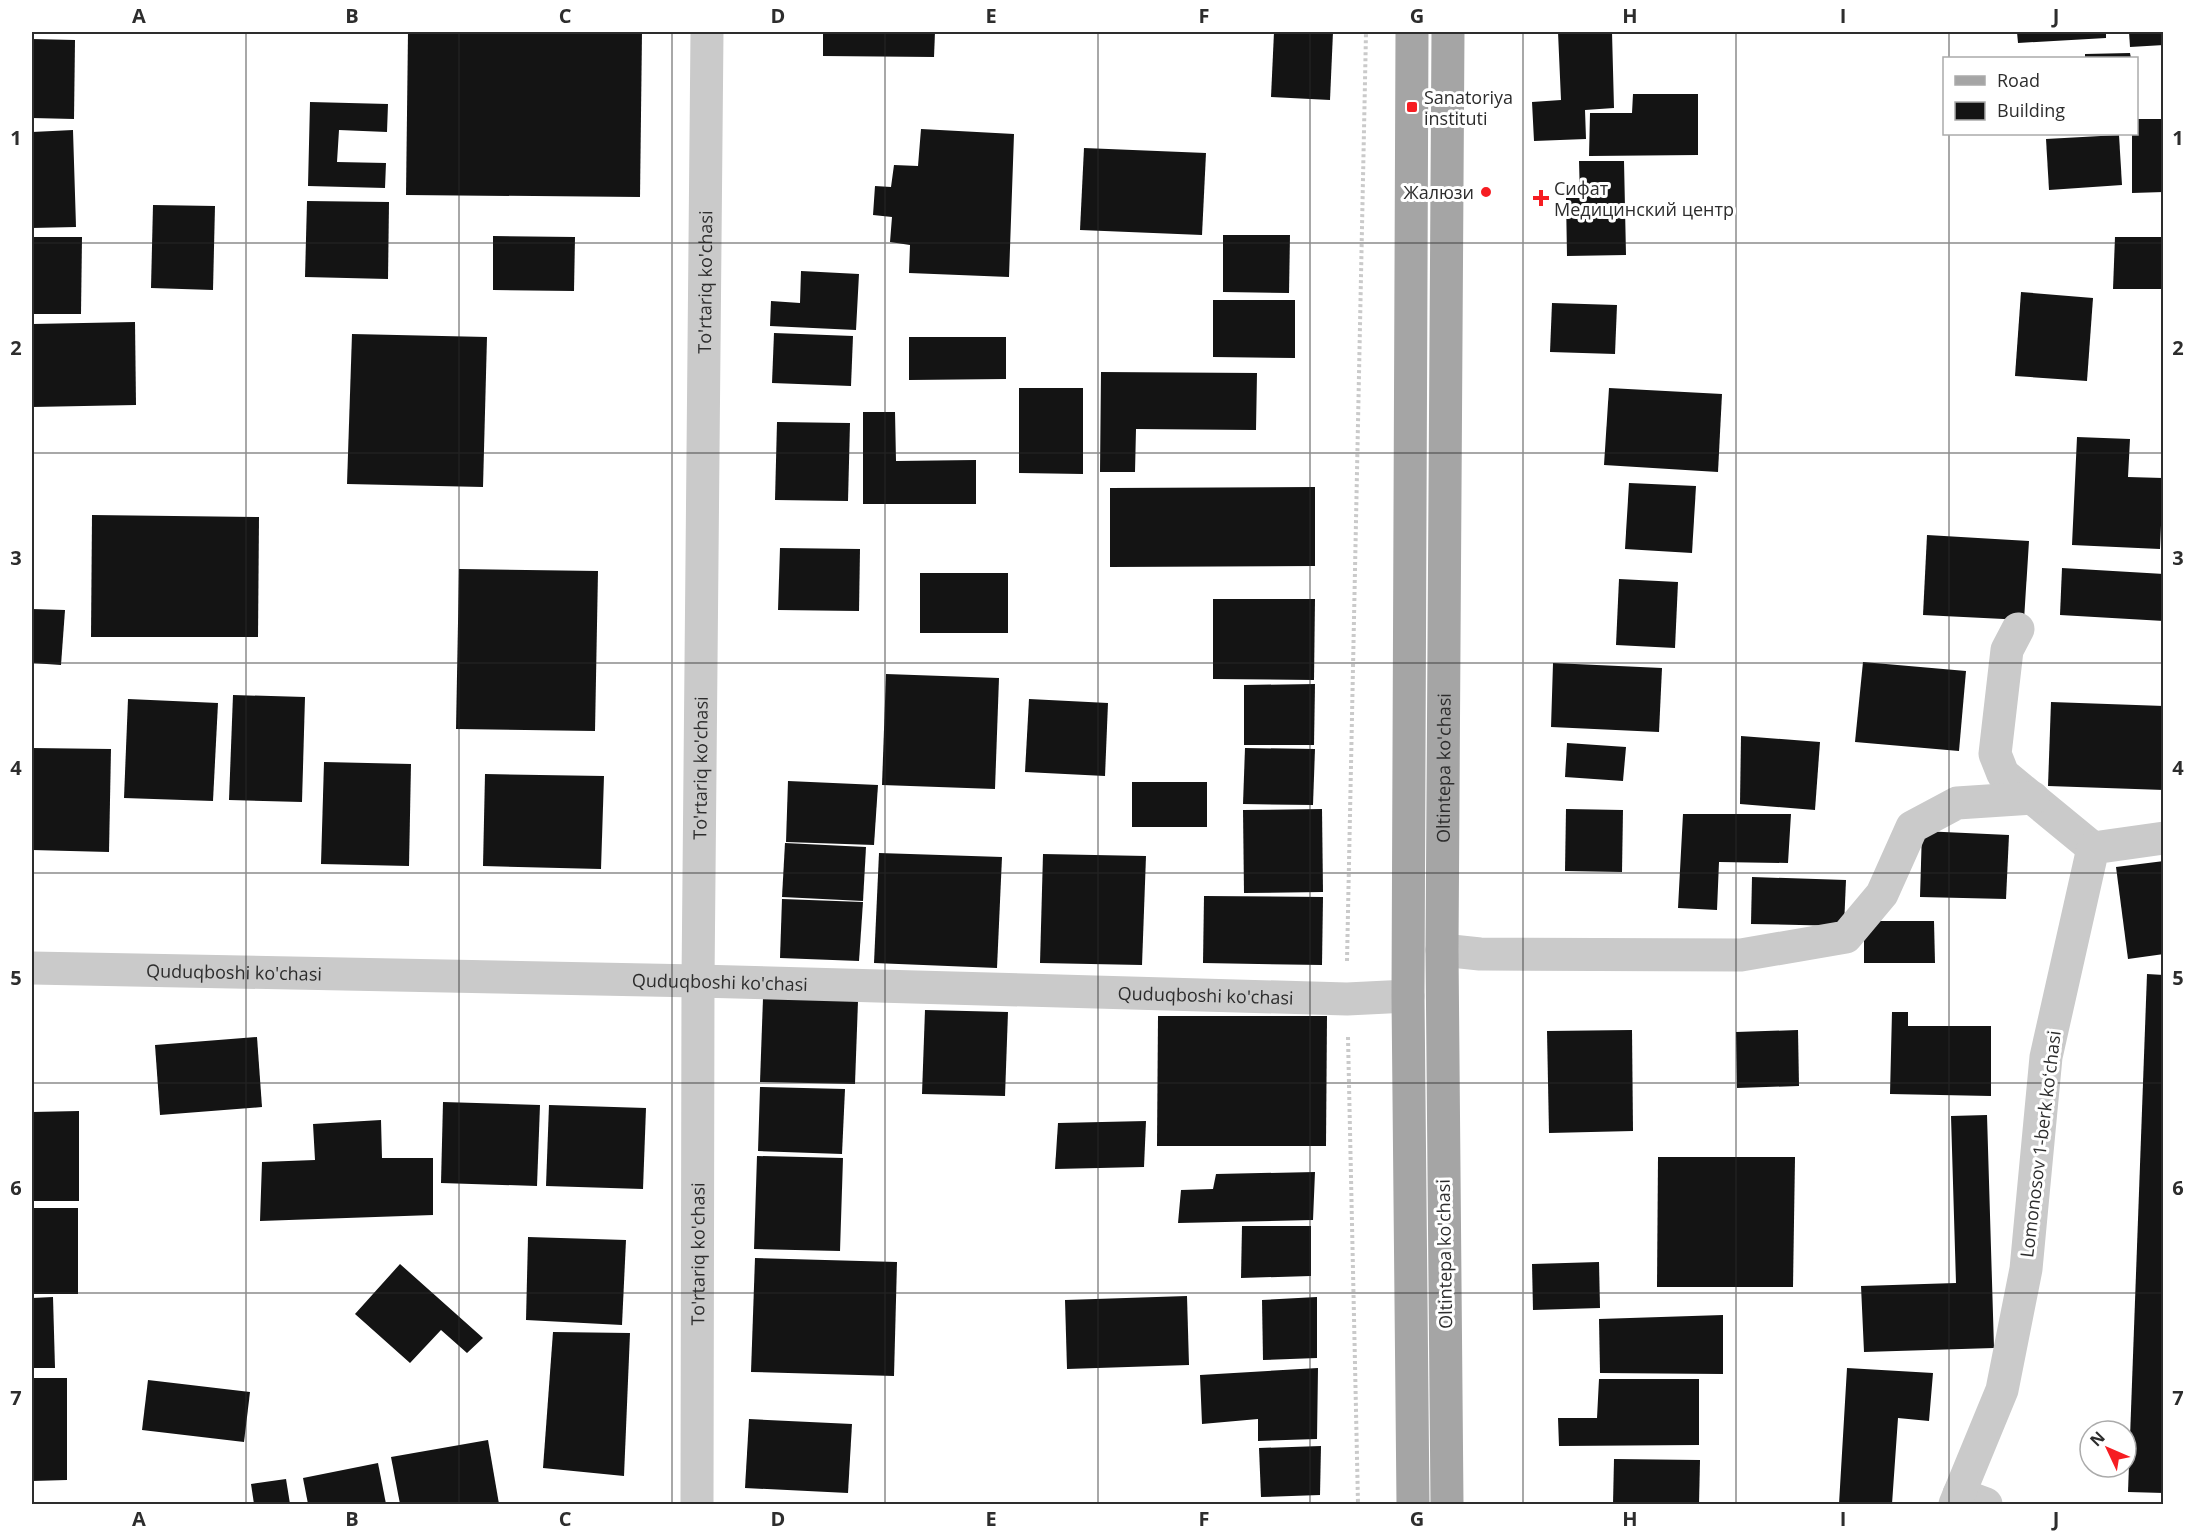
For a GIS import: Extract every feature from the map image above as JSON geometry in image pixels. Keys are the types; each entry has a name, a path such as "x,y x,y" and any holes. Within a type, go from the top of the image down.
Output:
{"main road":[{"name":"Oltintepa ko'chasi","path":"1412,32 1408,996 1413,1504"},
{"name":"Oltintepa ko'chasi","path":"1447,1504 1442,950 1448,32"},
{"path":"1408,996 1442,996"}],"street":[{"name":"To'rtariq ko'chasi","path":"697,1504 698,981 708,32"},
{"path":"2018,629 2007,650 1995,754 2003,774 2094,848 2163,838"},
{"path":"1442,950 1480,954 1741,954 1846,937 1882,894 1912,827 1957,803 2033,798"},
{"name":"Lomonosov 1-berk koʻchasi","path":"1967,1501 2002,1390 2026,1269 2046,1056 2094,848"},
{"name":"Quduqboshi ko'chasi","path":"32,968 698,981 1347,999 1408,996"}],"path":[{"path":"1358,1504 1347,999 1366,32"}],"building":[{"path":"408,32 642,32 640,197 406,195"},
{"path":"823,32 935,32 934,57 823,56"},
{"path":"1274,32 1333,32 1330,100 1271,97"},
{"path":"1558,32 1612,32 1614,108 1585,110 1586,139 1534,141 1532,102 1561,100"},
{"path":"2017,32 2106,32 2106,38 2018,43"},
{"path":"2129,32 2164,32 2164,45 2130,47"},
{"path":"32,39 75,40 74,119 32,118"},
{"path":"2130,53 2131,57 2085,57 2085,54"},
{"path":"1633,94 1698,94 1698,155 1589,156 1590,113 1632,113"},
{"path":"310,102 388,104 387,132 339,130 337,162 386,163 385,188 308,186"},
{"path":"2138,119 2164,119 2164,192 2132,193 2132,135 2138,135"},
{"path":"921,129 1014,134 1009,277 909,273 910,245 890,242 892,217 873,215 875,186 891,187 894,165 918,166"},
{"path":"73,130 76,227 32,228 32,132"},
{"path":"2119,135 2122,185 2049,190 2046,139"},
{"path":"1084,148 1206,153 1202,235 1080,230"},
{"path":"1579,161 1624,161 1626,255 1567,256 1566,198 1580,198"},
{"path":"307,201 389,202 388,279 305,277"},
{"path":"153,205 215,206 213,290 151,288"},
{"path":"1223,235 1290,235 1289,293 1223,292"},
{"path":"493,236 575,237 574,291 493,290"},
{"path":"32,237 82,237 81,314 32,314"},
{"path":"2115,237 2164,237 2164,289 2113,289"},
{"path":"801,271 859,274 856,330 770,326 771,301 800,303"},
{"path":"2021,292 2093,298 2087,381 2015,376"},
{"path":"1213,300 1295,300 1295,358 1213,357"},
{"path":"1552,303 1617,305 1615,354 1550,352"},
{"path":"135,322 136,405 32,407 32,324"},
{"path":"774,333 853,336 851,386 772,383"},
{"path":"352,334 487,337 483,487 347,484"},
{"path":"909,337 1006,337 1006,379 909,380"},
{"path":"1101,372 1257,373 1256,430 1136,429 1135,472 1100,472"},
{"path":"1019,388 1083,388 1083,474 1019,473"},
{"path":"1609,388 1722,394 1718,472 1604,465"},
{"path":"863,412 895,412 896,461 976,460 976,504 863,504"},
{"path":"777,422 850,423 848,501 775,500"},
{"path":"2077,437 2130,439 2128,477 2163,478 2160,549 2072,545"},
{"path":"1629,483 1696,486 1692,553 1625,549"},
{"path":"1315,487 1315,566 1110,567 1110,488"},
{"path":"92,515 259,517 258,637 91,637"},
{"path":"1927,535 2029,541 2024,620 1923,615"},
{"path":"780,548 860,549 859,611 778,610"},
{"path":"2062,568 2164,574 2164,621 2060,615"},
{"path":"459,569 598,571 595,731 456,729"},
{"path":"920,573 1008,573 1008,633 920,633"},
{"path":"1619,579 1678,582 1675,648 1616,645"},
{"path":"1213,599 1315,599 1314,680 1213,679"},
{"path":"32,609 65,610 61,665 32,663"},
{"path":"1863,662 1966,671 1959,751 1855,742"},
{"path":"1553,663 1662,668 1659,732 1551,727"},
{"path":"886,674 999,678 995,789 882,785"},
{"path":"1315,684 1314,745 1244,745 1244,685"},
{"path":"233,695 305,697 302,802 229,800"},
{"path":"128,699 218,703 213,801 124,798"},
{"path":"1029,699 1108,703 1105,776 1025,772"},
{"path":"2051,702 2164,706 2164,790 2048,786"},
{"path":"1741,736 1820,742 1815,810 1740,804"},
{"path":"1567,743 1626,747 1623,781 1565,777"},
{"path":"32,748 111,749 109,852 32,850"},
{"path":"1245,748 1315,749 1313,805 1243,804"},
{"path":"324,762 411,764 409,866 321,864"},
{"path":"485,774 604,776 601,869 483,866"},
{"path":"788,781 878,785 874,845 786,842"},
{"path":"1132,782 1207,782 1207,827 1132,827"},
{"path":"1322,809 1323,892 1244,893 1243,810"},
{"path":"1566,809 1623,810 1622,872 1565,871"},
{"path":"1683,814 1791,814 1788,863 1719,862 1717,910 1678,908"},
{"path":"1922,831 2009,835 2006,899 1920,897"},
{"path":"785,843 866,847 863,901 782,897"},
{"path":"879,853 1002,857 997,968 874,963"},
{"path":"1043,854 1146,856 1142,965 1040,963"},
{"path":"2164,861 2164,954 2128,959 2116,867"},
{"path":"1752,877 1846,880 1844,926 1751,924"},
{"path":"1204,896 1323,897 1322,965 1203,963"},
{"path":"782,899 863,902 859,961 780,958"},
{"path":"1864,921 1934,921 1935,963 1864,963"},
{"path":"2147,974 2164,975 2164,1493 2128,1492 2128,1479 2138,1479 2138,1419 2131,1419"},
{"path":"763,998 858,1001 855,1084 760,1082"},
{"path":"925,1010 1008,1012 1005,1096 922,1094"},
{"path":"1892,1012 1908,1012 1908,1026 1991,1026 1991,1096 1890,1094"},
{"path":"1158,1016 1327,1016 1326,1146 1157,1146"},
{"path":"1632,1030 1633,1131 1549,1133 1547,1031"},
{"path":"1798,1030 1799,1086 1737,1088 1736,1032"},
{"path":"257,1037 262,1107 160,1115 155,1045"},
{"path":"760,1087 845,1089 842,1154 758,1151"},
{"path":"443,1102 540,1105 537,1186 441,1183"},
{"path":"549,1105 646,1108 643,1189 546,1186"},
{"path":"79,1111 79,1201 32,1201 32,1112"},
{"path":"1987,1115 1994,1348 1864,1352 1861,1286 1956,1283 1951,1116"},
{"path":"381,1120 382,1158 433,1158 433,1215 260,1221 262,1162 315,1160 313,1124"},
{"path":"1146,1121 1144,1167 1055,1169 1058,1123"},
{"path":"757,1156 843,1158 840,1251 754,1249"},
{"path":"1658,1157 1795,1157 1793,1287 1657,1287"},
{"path":"1315,1172 1313,1220 1178,1223 1181,1190 1213,1189 1216,1174"},
{"path":"32,1208 78,1208 78,1294 32,1294"},
{"path":"1242,1226 1311,1226 1311,1276 1241,1278"},
{"path":"528,1237 626,1240 622,1325 526,1320"},
{"path":"755,1258 897,1262 894,1376 751,1372"},
{"path":"1599,1262 1600,1308 1533,1310 1532,1264"},
{"path":"400,1264 483,1338 467,1353 441,1330 410,1363 355,1314"},
{"path":"1187,1296 1189,1365 1067,1369 1065,1300"},
{"path":"53,1297 55,1368 32,1368 32,1298"},
{"path":"1317,1297 1317,1358 1263,1360 1262,1300"},
{"path":"1723,1315 1723,1374 1600,1373 1599,1319"},
{"path":"553,1332 630,1333 624,1476 543,1468"},
{"path":"1318,1368 1317,1439 1258,1441 1258,1419 1202,1424 1200,1375"},
{"path":"1847,1368 1933,1373 1929,1421 1898,1418 1892,1504 1839,1504"},
{"path":"32,1378 67,1378 67,1480 32,1481"},
{"path":"1599,1379 1699,1379 1699,1445 1559,1446 1558,1418 1597,1418"},
{"path":"148,1380 250,1392 244,1442 142,1430"},
{"path":"749,1419 852,1424 848,1493 745,1488"},
{"path":"488,1440 499,1504 400,1504 391,1457"},
{"path":"1321,1446 1320,1495 1261,1497 1259,1448"},
{"path":"1614,1459 1700,1460 1699,1504 1613,1504"},
{"path":"378,1463 386,1504 308,1504 303,1478"},
{"path":"286,1479 290,1504 254,1504 251,1484"}],"place":[{"name":"Sanatoriya instituti","path":"1412,107"},
{"name":"Жалюзи","path":"1486,192"},
{"name":"Сифат Медицинский центр","path":"1541,198"}]}
